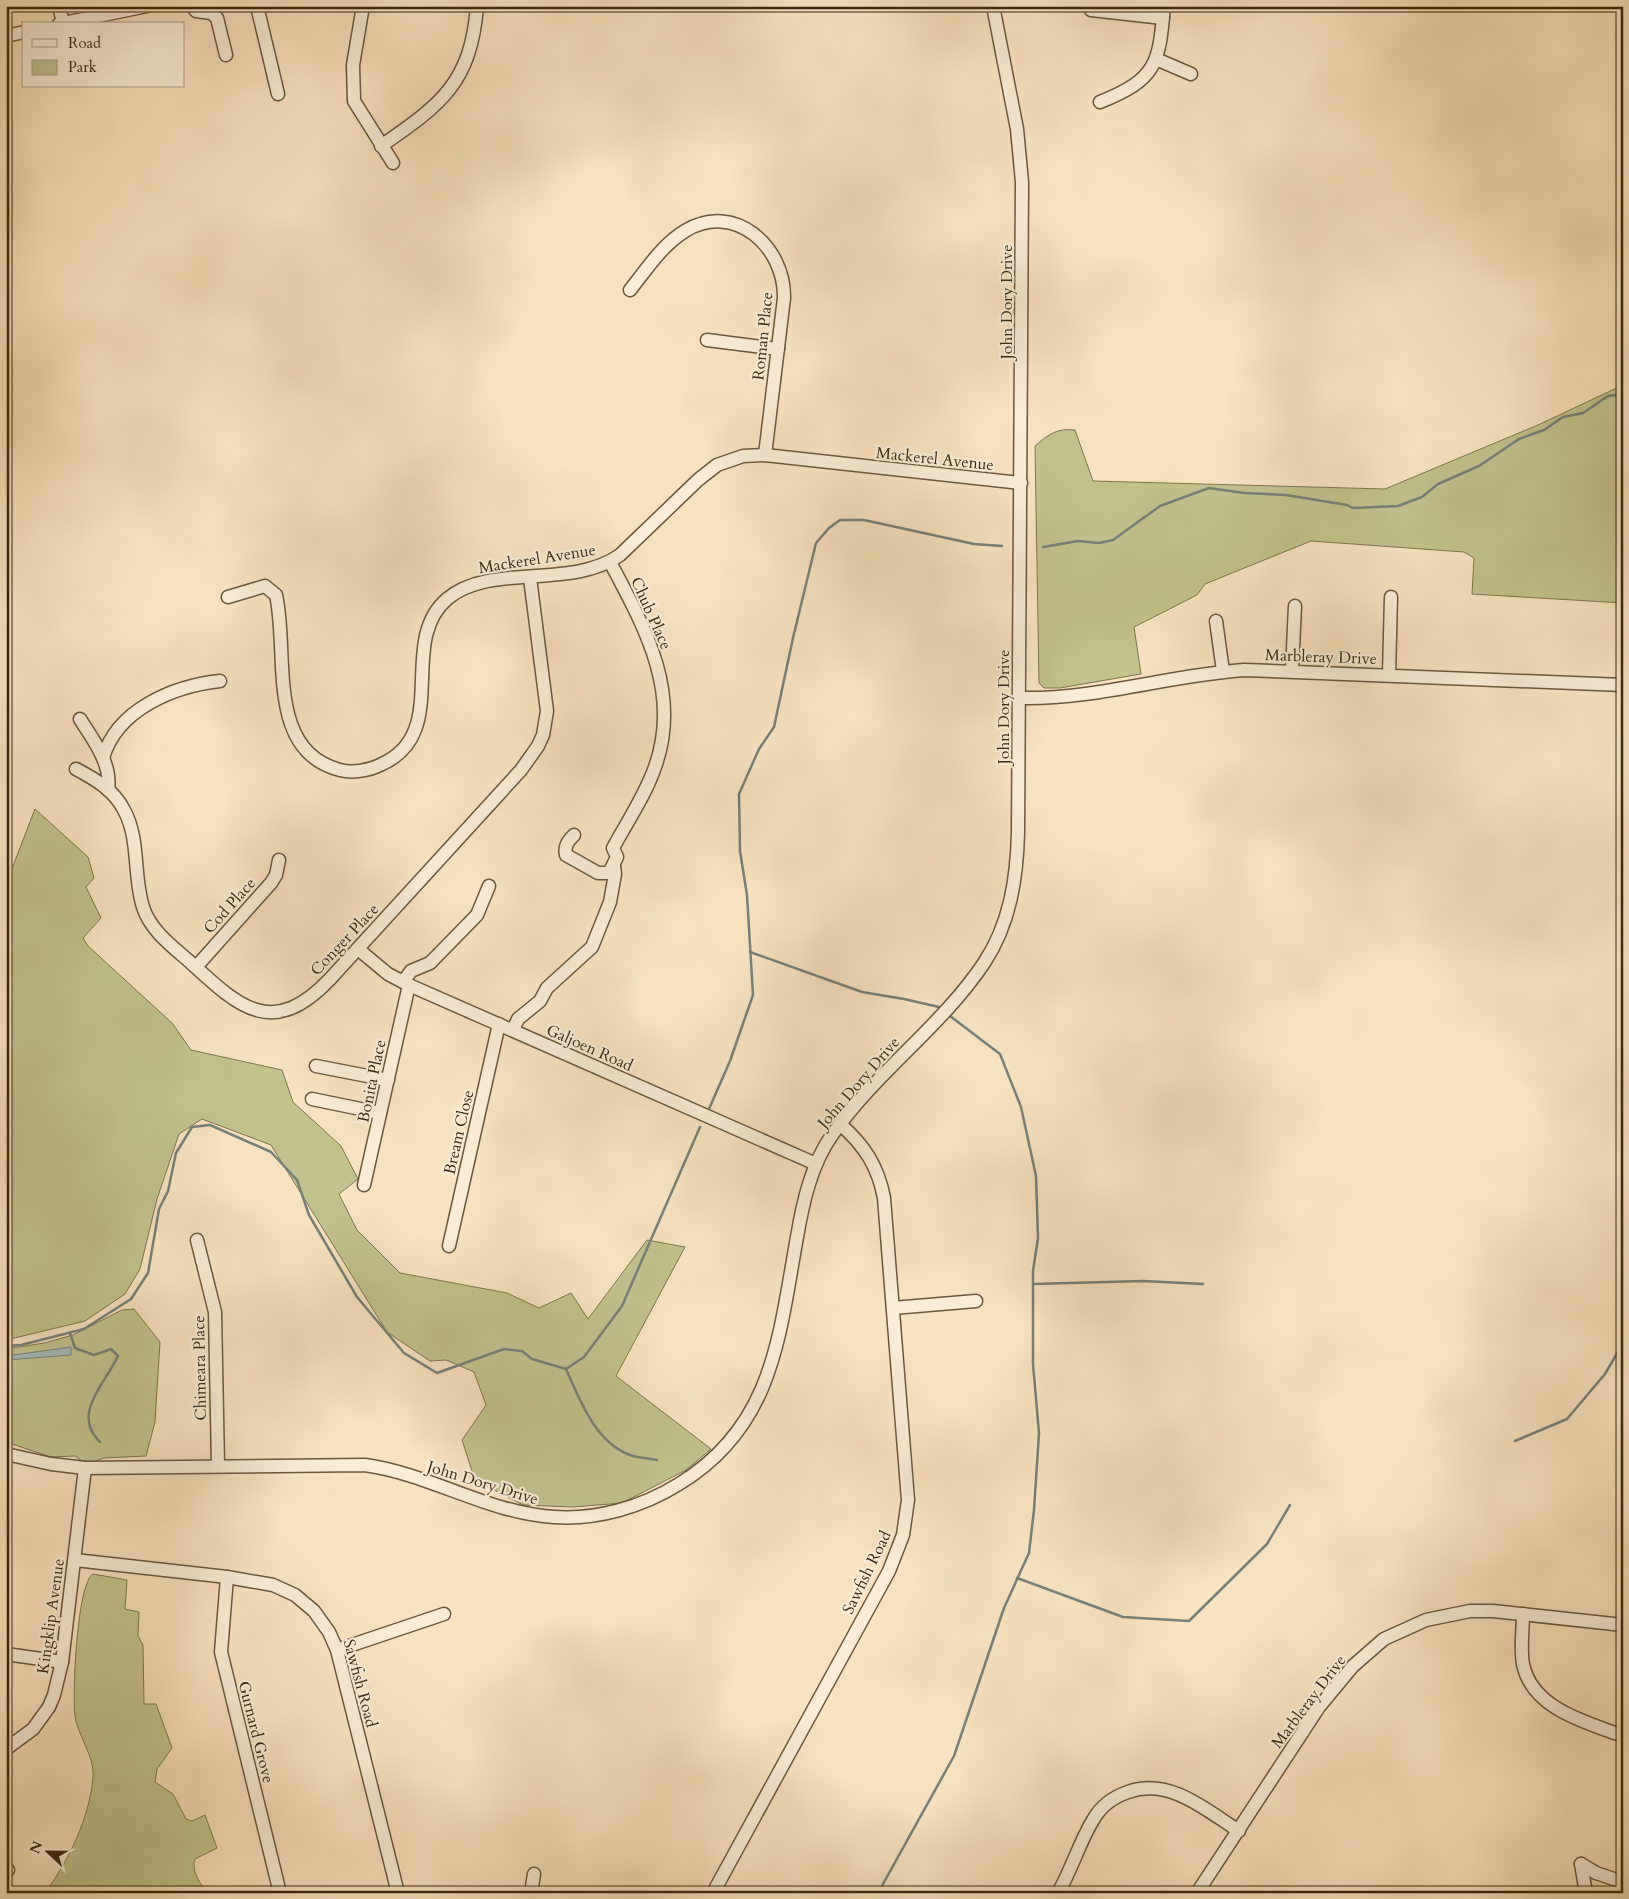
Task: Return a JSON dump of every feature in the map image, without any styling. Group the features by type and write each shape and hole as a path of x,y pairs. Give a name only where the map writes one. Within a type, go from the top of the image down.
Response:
{"street":[{"path":"59,6 61,22"},
{"path":"66,22 148,6"},
{"path":"192,6 196,11 210,14 217,18 226,55"},
{"path":"257,6 278,94"},
{"path":"363,6 353,65 354,100 393,163"},
{"path":"381,146 429,112 452,86 470,48 477,6"},
{"name":"John Dory Drive","path":"6,1454 51,1464 85,1468 339,1464 374,1466 511,1510 554,1517 584,1517 616,1511 668,1491 696,1473 729,1443 749,1416 767,1379 778,1343 802,1212 816,1164 840,1124 964,989 984,962 1001,929 1012,896 1018,854 1022,173 1017,129 993,6"},
{"path":"1091,10 1164,12 1156,58 1147,74 1137,85 1100,102"},
{"path":"6,36 22,32"},
{"path":"1156,58 1191,74"},
{"name":"Roman Place","path":"630,290 665,247 686,230 707,224 721,223 738,226 765,243 778,262 782,273 784,298 765,455"},
{"path":"707,340 778,349"},
{"name":"Mackerel Avenue","path":"228,597 257,586 265,586 276,595 287,717 295,738 304,750 321,763 342,771 354,771 377,767 395,757 409,743 416,730 422,698 426,636 434,614 442,603 455,593 485,582 582,571 610,562 626,550 712,469 730,459 765,455 1021,483"},
{"name":"Chub Place","path":"610,562 652,645 662,688 663,713 656,765 649,783 612,848 617,857 614,866"},
{"name":"Conger Place","path":"76,769 108,790 122,805 130,826 140,894 148,918 161,935 225,993 243,1006 260,1011 279,1012 302,1004 314,996 358,949 521,770 538,746 546,722 547,711 530,578"},
{"path":"1388,674 1391,597"},
{"path":"1292,670 1295,606"},
{"path":"1216,621 1223,671"},
{"name":"Marbleray Drive","path":"1019,698 1050,698 1079,695 1223,671 1292,670 1623,685"},
{"path":"103,758 114,735 144,706 196,685 220,681"},
{"path":"80,719 103,758 108,776 108,790"},
{"path":"574,835 568,840 565,849 566,855 579,864 602,875 609,873 614,866"},
{"name":"Cod Place","path":"196,967 271,883 276,875 279,860"},
{"path":"513,1030 518,1019 540,1000 547,988 592,947 610,902 615,874 614,866"},
{"path":"406,983 413,969 430,963 477,915 489,886"},
{"name":"Galjoen Road","path":"358,949 388,974 406,983 816,1164"},
{"name":"Bonita Place","path":"364,1185 388,1080 406,983"},
{"name":"Bream Close","path":"449,1246 499,1024"},
{"path":"316,1066 388,1080"},
{"path":"312,1099 380,1113"},
{"name":"Sawfish Road","path":"714,1893 889,1571 900,1544 908,1500 894,1308 881,1181 870,1156 862,1145 840,1124"},
{"name":"Chimeara Place","path":"196,1240 215,1312 218,1466"},
{"path":"894,1308 976,1301"},
{"name":"Kingklip Avenue","path":"6,1749 33,1729 49,1707 62,1662 85,1468"},
{"name":"Sawfish Road","path":"75,1560 260,1581 295,1595 322,1621 337,1650 398,1893"},
{"name":"Gurnard Grove","path":"227,1577 220,1652 280,1893"},
{"name":"Marbleray Drive","path":"1197,1893 1338,1682 1372,1648 1410,1625 1446,1614 1493,1611 1623,1625"},
{"path":"337,1650 444,1614"},
{"path":"1524,1614 1522,1658 1526,1674 1534,1687 1544,1699 1568,1715 1623,1736"},
{"path":"6,1654 62,1662"},
{"path":"1058,1893 1097,1813 1110,1800 1135,1789 1150,1788 1172,1792 1184,1797 1239,1831"},
{"path":"1586,1893 1581,1864 1596,1873 1623,1882"},
{"path":"531,1893 534,1874"}],"green space":[{"path":"1623,385 1623,603 1472,594 1474,558 1464,552 1311,541 1205,584 1197,595 1134,627 1141,674 1060,688 1044,688 1039,683 1035,446 1054,433 1063,430 1075,430 1093,481 1385,489 1538,425"},
{"path":"35,809 88,857 94,878 86,887 101,918 83,938 88,946 172,1023 191,1050 282,1070 293,1102 341,1146 358,1179 339,1194 357,1230 400,1273 507,1293 539,1308 571,1293 588,1319 647,1240 685,1247 616,1376 711,1449 686,1470 622,1503 573,1507 523,1505 475,1480 462,1440 486,1405 474,1372 446,1360 430,1361 387,1332 271,1145 202,1119 179,1134 157,1199 140,1269 125,1294 85,1321 6,1340 6,884"},
{"path":"134,1309 160,1342 155,1422 146,1456 104,1458 86,1464 75,1456 51,1457 6,1442 6,1349 44,1343 73,1335 122,1310"},
{"path":"93,1574 127,1580 125,1609 139,1612 138,1636 143,1645 144,1704 156,1704 172,1748 157,1769 155,1782 173,1794 186,1819 192,1821 205,1815 217,1848 195,1859 194,1868 207,1893 45,1893 70,1853 82,1824 91,1793 93,1770 75,1716 74,1686 79,1617 83,1597"}],"water":[{"path":"71,1347 71,1355 6,1360 6,1356"}],"waterway":[{"path":"1043,547 1078,541 1099,543 1113,540 1160,506 1209,488 1244,493 1286,495 1347,505 1353,508 1398,506 1422,497 1438,484 1479,466 1519,439 1544,430 1563,417 1583,413 1608,396 1623,394"},
{"path":"709,1109 730,1061 753,995 747,895 740,851 739,794 759,749 774,727 816,543 829,528 840,520 864,520 974,544 1002,546"},
{"path":"750,952 862,992 939,1007"},
{"path":"878,1893 954,1756 1004,1608 1029,1553 1034,1510 1039,1433 1033,1364 1033,1271 1038,1238 1036,1176 1021,1107 1000,1054 950,1016"},
{"path":"6,1346 21,1345 84,1329 131,1299 148,1273 159,1209 168,1191 176,1153 192,1127 210,1125 271,1152 297,1180 309,1215 357,1297 404,1353 437,1373 504,1349 522,1351 532,1359 566,1369 584,1357 622,1306 700,1127"},
{"path":"1033,1284 1143,1281 1203,1284"},
{"path":"70,1333 75,1348 94,1355 111,1349 118,1356 93,1399 90,1410 89,1421 92,1431 100,1442"},
{"path":"1515,1441 1567,1419 1605,1374 1623,1343"},
{"path":"566,1369 590,1419 607,1440 618,1449 630,1455 657,1460"},
{"path":"1017,1578 1123,1617 1189,1621 1267,1544 1290,1505"}]}
